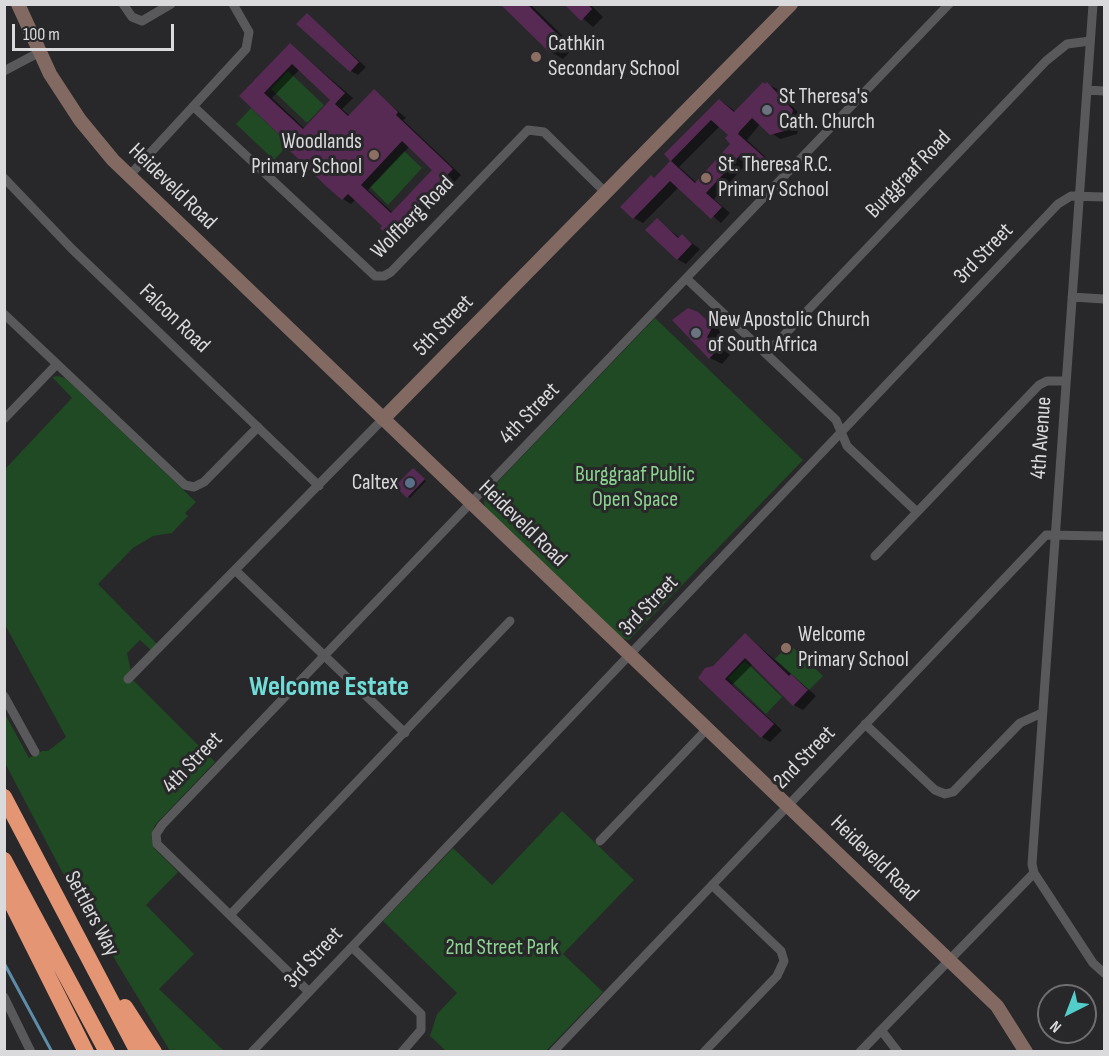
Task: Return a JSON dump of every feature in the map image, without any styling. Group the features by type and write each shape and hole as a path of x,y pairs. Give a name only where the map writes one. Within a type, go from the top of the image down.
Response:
{"highway":[{"name":"Settlers Way","path":"4,797 138,1052"},
{"path":"4,860 106,1052"},
{"path":"4,888 86,1052"},
{"path":"68,918 154,1052"}],"street":[{"name":"Heideveld Road","path":"18,4 38,54 80,120 129,176 997,1006 1026,1052"},
{"path":"123,4 132,17 142,21 171,4"},
{"path":"129,176 246,50 249,32 233,4"},
{"name":"5th Street","path":"128,679 791,4"},
{"name":"4th Street","path":"230,915 165,852 156,839 162,825 949,4"},
{"name":"4th Avenue","path":"1034,873 1032,856 1093,4"},
{"name":"Burggraaf Road","path":"766,354 1054,53 1067,44 1090,41"},
{"path":"4,71 38,54"},
{"path":"1086,90 1104,91"},
{"name":"Wolfberg Road","path":"194,107 375,276 384,276 391,272 528,130 544,132 605,192"},
{"name":"Falcon Road","path":"4,178 72,249 319,486"},
{"path":"1079,195 1104,197"},
{"name":"3rd Street","path":"252,1052 1058,204 1071,196 1079,195"},
{"path":"687,279 836,420 847,446 917,512"},
{"path":"1072,297 1104,299"},
{"path":"4,314 189,486 204,482 258,427"},
{"path":"4,419 57,364"},
{"path":"875,556 1039,385 1047,381 1066,381"},
{"path":"1055,534 1104,536"},
{"name":"2nd Street","path":"553,1052 1046,535 1055,534"},
{"path":"235,570 405,733"},
{"path":"309,992 230,915 510,621"},
{"path":"4,696 35,752"},
{"path":"866,724 935,790 945,794 955,789 1020,723 1042,713"},
{"path":"600,841 707,729"},
{"path":"860,1052 1034,873 1093,963 1104,973"},
{"path":"704,1052 777,976 784,961 780,951 712,885"},
{"path":"352,947 421,1014 421,1029 402,1052"},
{"path":"4,997 8,1013 31,1052"},
{"path":"881,1029 898,1052"}],"green space":[{"path":"288,71 324,105 307,123 271,89"},
{"path":"251,108 289,144 274,160 236,124"},
{"path":"404,151 422,168 388,205 370,187"},
{"name":"Burggraaf Public Open Space","path":"655,318 803,460 629,640 621,638 485,508 484,502 486,494"},
{"path":"52,377 65,378 196,502 185,513 188,516 172,533 153,536 133,548 98,584 157,644 151,650 140,640 127,653 133,680 215,762 155,825 151,835 154,848 178,872 146,905 194,954 159,989 224,1051 170,1051 60,868 5,763 4,712 29,758 42,751 48,751 66,737 4,623 5,469 72,398"},
{"path":"789,644 823,676 809,690 775,659"},
{"path":"745,661 782,697 766,714 728,678"},
{"name":"2nd Street Park","path":"562,811 634,880 563,954 603,992 546,1051 446,1051 430,1036 437,1014 457,993 383,921 453,848 492,885"}],"building":[{"path":"500,4 527,4 563,40 550,53"},
{"path":"564,4 588,4 592,9 581,21"},
{"path":"307,13 359,62 350,72 296,24"},
{"path":"290,43 345,93 335,104 348,116 374,89 398,112 396,115 453,169 389,237 380,228 382,226 348,194 342,200 328,188 289,150 287,147 289,144 239,96","holes":["292,64 330,100 303,129 264,93","402,141 432,170 391,213 361,185"]},
{"path":"763,82 765,84 767,82 793,110 788,130 770,135 752,118 739,132 738,134 765,158 756,168 741,154 706,193 722,207 711,219 670,181 633,219 620,207 651,175 654,178 670,161 664,154 719,99 734,112","holes":["711,120 728,135 725,138 730,144 695,183 671,161"]},
{"path":"657,218 678,238 682,234 692,244 677,260 645,230"},
{"name":"New Apostolic Church of South Africa","path":"688,308 698,312 707,320 711,330 707,337 719,348 709,359 672,320"},
{"name":"Caltex","path":"413,468 425,479 407,498 395,486"},
{"path":"745,633 789,676 791,674 808,690 793,706 745,658 725,679 774,724 761,738 698,678 705,668 713,666"}],"waterway":[{"path":"4,963 52,1052"}],"place":[{"name":"Cathkin Secondary School","path":"536,57"},
{"name":"St Theresa's Cath. Church","path":"767,110"},
{"name":"Woodlands Primary School","path":"374,155"},
{"name":"St. Theresa R.C. Primary School","path":"706,178"},
{"name":"New Apostolic Church of South Africa","path":"696,333"},
{"name":"Caltex","path":"410,483"},
{"name":"Welcome Primary School","path":"786,648"}],"district":[{"name":"Welcome Estate","path":"329,688"}]}
